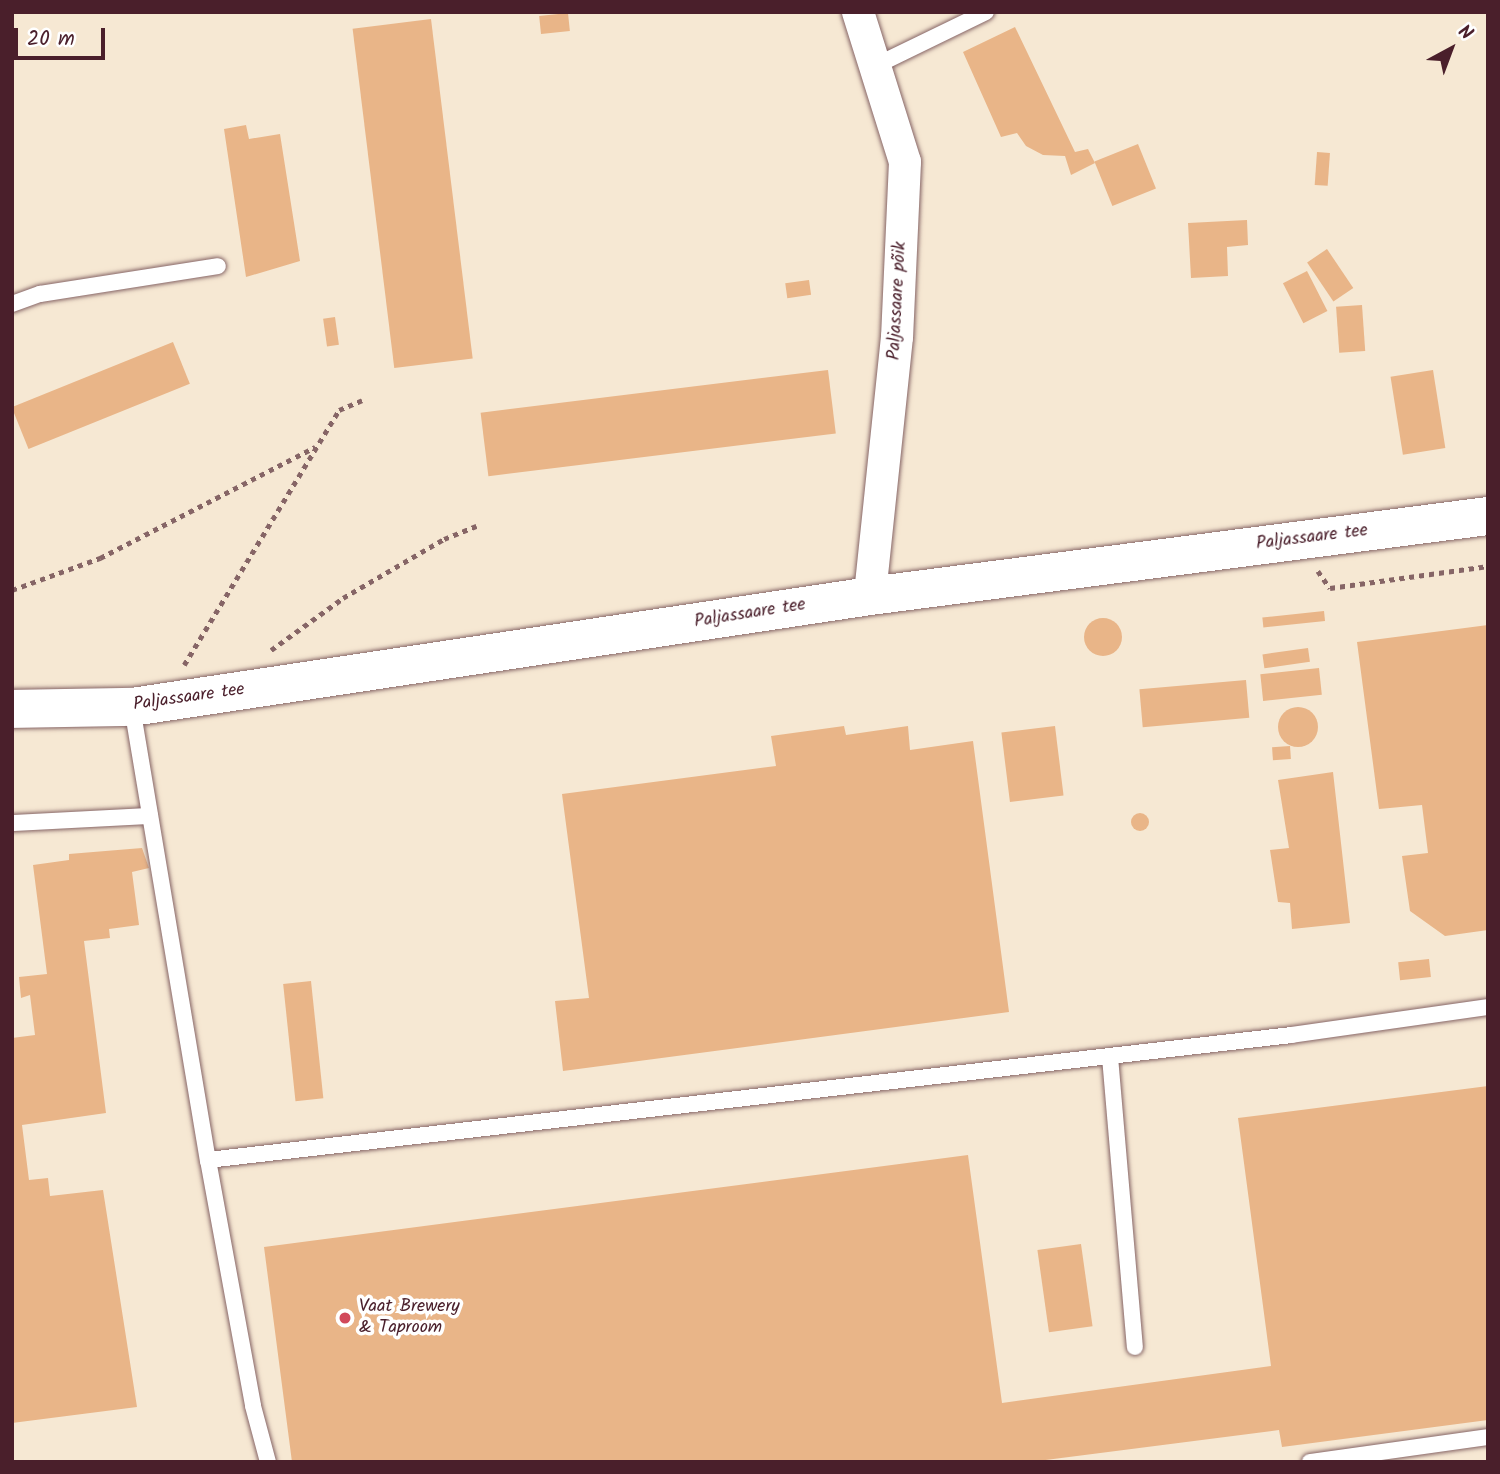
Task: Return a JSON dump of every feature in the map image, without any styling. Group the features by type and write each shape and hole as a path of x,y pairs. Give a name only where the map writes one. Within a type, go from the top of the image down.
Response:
{"street":[{"name":"Paljassaare põik","path":"858,12 877,65 905,162 897,337 870,596"},
{"name":"Paljassaare tee","path":"12,709 132,707 870,596 1488,516"}],"lane":[{"path":"877,65 986,12"},
{"path":"12,304 40,294 218,266"},
{"path":"132,707 208,1160 253,1406 268,1462"},
{"path":"12,823 150,816"},
{"path":"208,1160 1110,1057 1488,1007"},
{"path":"1110,1057 1135,1347"},
{"path":"1310,1462 1488,1437"}],"path":[{"path":"180,672 339,410 362,401"},
{"path":"12,590 100,558 316,446"},
{"path":"265,654 344,598 444,539 476,526"},
{"path":"1313,538 1319,576 1330,589 1488,566"}],"building":[{"path":"568,13 570,31 541,34 539,16"},
{"path":"431,19 473,358 394,368 353,29"},
{"path":"1015,27 1075,152 1088,149 1095,163 1071,175 1065,156 1043,155 1026,146 1017,133 1001,137 963,52"},
{"path":"246,125 249,139 280,134 300,261 246,277 224,129"},
{"path":"1138,144 1156,189 1112,206 1094,162"},
{"path":"1317,152 1330,153 1328,186 1315,185"},
{"path":"1247,220 1248,245 1227,247 1228,276 1191,278 1188,223"},
{"path":"1327,249 1353,288 1333,301 1307,262"},
{"path":"1307,271 1327,311 1303,323 1283,283"},
{"path":"809,280 811,295 787,298 785,283"},
{"path":"1362,305 1365,351 1339,353 1336,307"},
{"path":"335,317 339,345 327,346 323,319"},
{"path":"173,342 190,384 29,449 12,407"},
{"path":"828,370 836,434 488,476 481,413"},
{"path":"1433,370 1445,448 1403,455 1391,377"},
{"path":"1324,611 1325,621 1263,627 1262,617"},
{"path":"1103,618 1116,624 1122,637 1116,650 1103,656 1090,650 1084,637 1090,624"},
{"path":"1488,625 1488,930 1445,936 1410,911 1402,856 1428,853 1422,805 1379,809 1357,642"},
{"path":"1308,648 1310,662 1264,668 1262,654"},
{"path":"1319,668 1322,695 1263,701 1260,674"},
{"path":"1246,680 1249,718 1143,727 1139,689"},
{"path":"1298,707 1312,713 1318,727 1312,741 1298,747 1284,741 1278,727 1284,713"},
{"path":"844,726 846,735 908,726 910,750 973,741 1009,1012 563,1071 555,1001 589,998 562,794 776,766 771,736"},
{"path":"1055,726 1064,795 1010,802 1001,733"},
{"path":"1290,746 1291,759 1273,760 1272,747"},
{"path":"1333,772 1350,923 1292,929 1290,903 1278,902 1270,850 1289,848 1278,780"},
{"path":"1140,813 1146,816 1149,822 1146,828 1140,831 1134,828 1131,822 1134,816"},
{"path":"142,848 149,868 132,872 139,925 109,929 110,938 84,941 106,1113 22,1125 29,1180 48,1178 50,1196 103,1190 137,1407 12,1423 12,1038 35,1035 30,995 21,998 19,977 47,974 33,865 69,860 69,854"},
{"path":"1429,959 1431,977 1400,980 1398,962"},
{"path":"311,981 323,1098 295,1101 283,984"},
{"path":"1488,1086 1488,1420 1282,1447 1279,1430 1030,1462 292,1462 264,1247 968,1155 1002,1403 1271,1366 1238,1118"},
{"path":"1081,1244 1093,1326 1049,1332 1037,1250"}],"place":[{"name":"Vaat Brewery & Taproom","path":"345,1318"}]}
